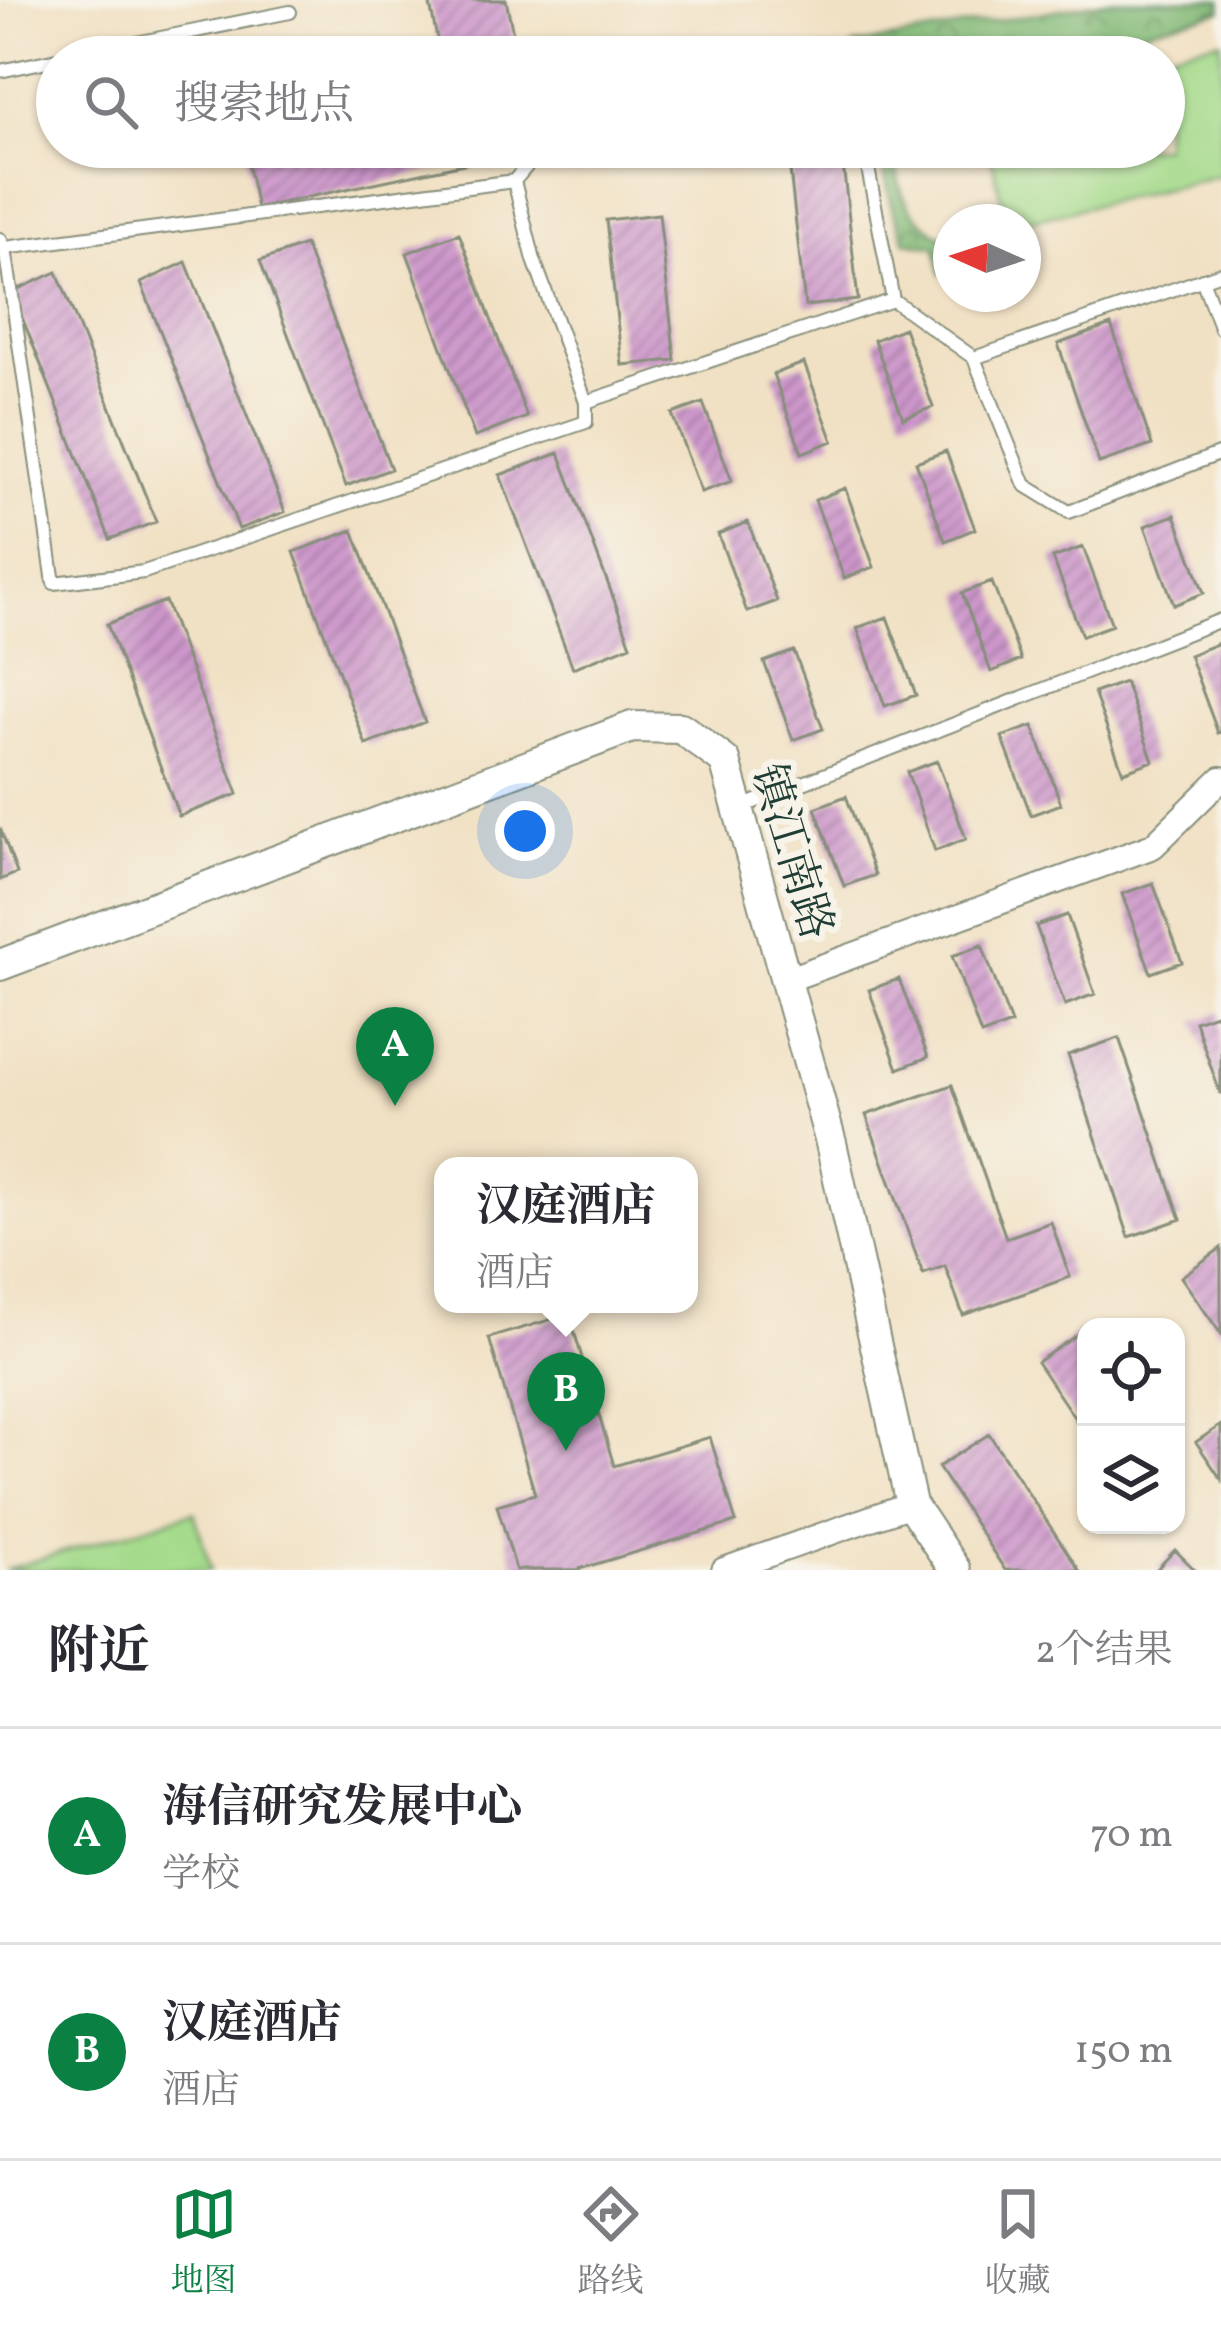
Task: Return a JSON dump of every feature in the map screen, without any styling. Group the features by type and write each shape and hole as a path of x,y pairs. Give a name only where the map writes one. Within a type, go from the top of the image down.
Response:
{"street":[{"name":"镇江南路","path":"0,965 632,728 681,728 724,761 831,1143 911,1504 956,1570"},
{"path":"786,980 1153,845 1221,779"},
{"path":"724,1570 911,1504"}],"lane":[{"path":"171,36 290,12"},
{"path":"0,71 36,63"},
{"path":"514,181 534,260 586,402 586,422 144,572 54,584 3,243 514,181 525,168"},
{"path":"868,168 892,300 974,358 1025,485 1069,512 1221,452"},
{"path":"974,358 1221,273"},
{"path":"1202,279 1221,329"},
{"path":"586,402 892,300"},
{"path":"738,808 1221,620"}],"green space":[{"path":"1113,0 1221,0 1221,11 1120,36 910,36"},
{"path":"1221,40 1221,175 1041,218 1041,204 1003,204 994,168 1185,168 1185,48"},
{"path":"883,168 897,168 908,204 933,230 933,246 906,242"},
{"path":"194,1512 211,1570 5,1570"}],"building":[{"path":"429,0 506,0 514,36 437,36"},
{"path":"248,168 445,168 257,208"},
{"path":"790,168 843,168 858,300 805,306"},
{"path":"659,214 675,360 622,365 606,220"},
{"path":"459,233 527,417 475,437 407,253"},
{"path":"305,245 391,469 346,486 260,261"},
{"path":"186,262 285,512 239,529 141,283"},
{"path":"57,272 156,522 110,539 12,292"},
{"path":"1111,325 1152,445 1099,463 1058,344"},
{"path":"904,328 933,407 903,418 874,340"},
{"path":"804,363 833,441 802,453 773,374"},
{"path":"703,403 732,481 701,492 672,414"},
{"path":"946,451 975,529 945,541 916,462"},
{"path":"559,453 631,645 573,668 500,475"},
{"path":"845,488 874,567 844,578 815,500"},
{"path":"1175,515 1204,593 1174,605 1145,526"},
{"path":"748,522 777,601 747,612 718,534"},
{"path":"353,530 425,722 366,745 294,552"},
{"path":"1083,547 1112,625 1082,636 1053,558"},
{"path":"992,582 1021,660 991,672 962,593"},
{"path":"165,601 238,794 179,816 107,624"},
{"path":"887,617 916,695 885,706 857,628"},
{"path":"1219,643 1221,732 1218,733 1189,655"},
{"path":"794,651 823,729 793,740 764,662"},
{"path":"1125,682 1153,761 1123,772 1094,693"},
{"path":"1033,726 1061,804 1031,815 1002,737"},
{"path":"937,761 966,839 935,851 907,772"},
{"path":"846,796 875,875 844,886 815,808"},
{"path":"0,828 17,873 0,880"},
{"path":"1153,883 1182,962 1151,973 1122,894"},
{"path":"1067,915 1095,994 1065,1005 1036,926"},
{"path":"982,945 1011,1024 981,1035 952,956"},
{"path":"899,979 928,1057 898,1069 869,990"},
{"path":"1221,1012 1221,1093 1220,1093 1195,1021"},
{"path":"1119,1038 1181,1219 1129,1237 1068,1055"},
{"path":"952,1085 1006,1238 1051,1222 1070,1277 963,1315 945,1266 923,1274 866,1115"},
{"path":"1221,1248 1221,1334 1181,1277"},
{"path":"569,1314 614,1466 710,1437 736,1522 576,1570 516,1570 497,1505 535,1494 489,1338"},
{"path":"1077,1335 1077,1422 1037,1362"},
{"path":"1221,1425 1221,1479 1196,1442"},
{"path":"989,1434 1079,1570 1005,1570 938,1467"},
{"path":"1175,1550 1195,1570 1156,1570"}],"place":[{"name":"海信研究发展中心","path":"395,1106"},
{"name":"汉庭酒店","path":"566,1451"}]}
